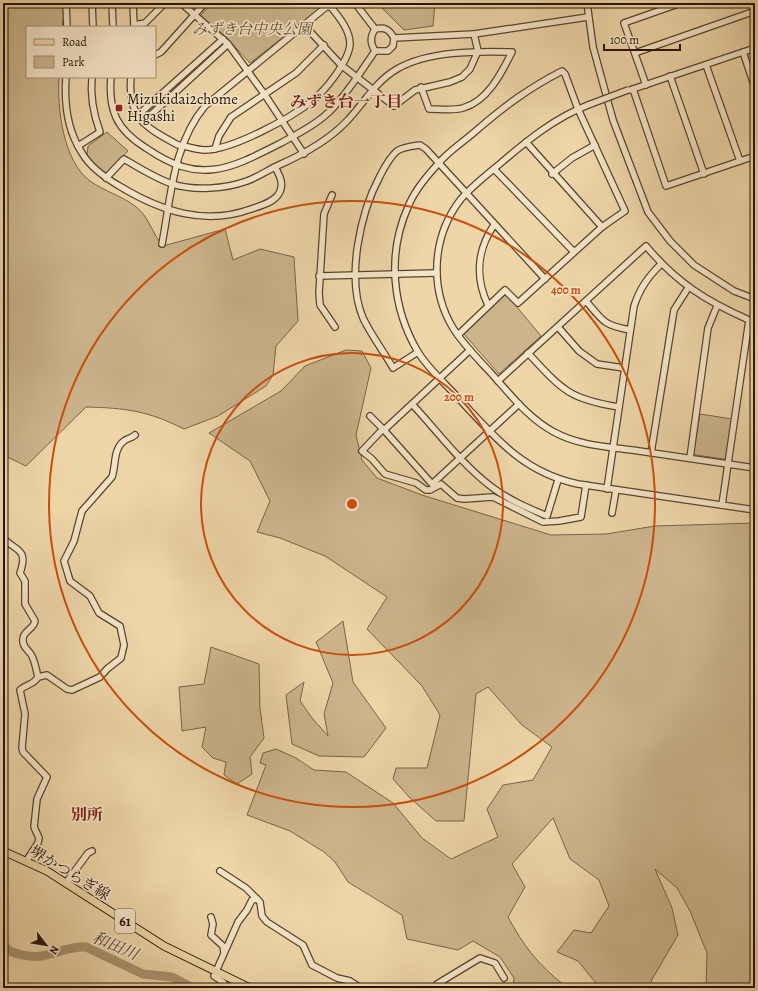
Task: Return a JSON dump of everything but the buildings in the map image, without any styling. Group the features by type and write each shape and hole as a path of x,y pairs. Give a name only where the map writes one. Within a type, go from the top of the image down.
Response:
{"main road":[{"name":"堺かつらぎ線","path":"3,850 27,860 66,883 164,946 250,988"}],"street":[{"path":"66,3 67,26"},
{"path":"92,3 93,26"},
{"path":"112,3 113,26"},
{"path":"133,3 134,26 145,23 165,3"},
{"path":"181,3 228,44 266,95 304,154"},
{"path":"156,54 161,52 205,3"},
{"path":"355,3 375,29"},
{"path":"587,3 592,47 613,120 648,212 670,241 694,265 734,291 755,299"},
{"path":"646,85 624,23 681,3"},
{"path":"131,78 130,94 132,106 137,116 143,122 169,140 182,146 205,150 215,149 232,145 282,120 312,101 324,89 342,65 348,55 350,43 347,32 330,7 326,7 305,26 248,70 205,106 190,126 182,146 176,165 162,244"},
{"path":"635,53 755,11"},
{"path":"394,38 474,34 588,17"},
{"path":"305,26 356,78 394,106 408,94 421,87 450,82 462,77 470,70 478,51 474,34"},
{"path":"375,29 383,28 390,31 394,38 393,46 388,51 375,51"},
{"path":"375,29 371,36 371,45 375,51"},
{"path":"137,116 223,39"},
{"path":"143,122 228,44"},
{"path":"215,149 219,136 231,117 266,95 296,73 324,45"},
{"path":"755,48 588,105 555,120 494,168 466,193 444,229 439,248 436,273 443,307 458,335 519,404 537,421 563,436 613,447 755,468"},
{"path":"111,78 110,90 116,120 123,130 135,141 151,152 176,165 205,170 223,169 250,158 293,136 316,122 333,108 375,51"},
{"path":"106,178 124,159 172,184 205,187 228,186 246,181 304,154 330,136 347,121 382,79 406,64 420,59 478,51 512,52 499,78 472,104 463,108 429,110 421,87"},
{"path":"743,52 755,88"},
{"path":"706,65 740,161"},
{"path":"458,335 504,290 518,303 602,227 625,211 578,109 565,74 562,71 534,85 508,104 438,163 418,188 408,206 400,230 394,274 400,306 418,352 504,448 523,462 558,480 607,489 755,510"},
{"path":"670,76 704,174"},
{"path":"66,78 64,98 67,116 82,154 106,178 146,201 185,215 225,216 267,203 278,195 282,185 282,178 276,167"},
{"path":"78,146 100,132 93,113 91,89 92,78"},
{"path":"631,90 666,186 755,156"},
{"path":"526,142 552,174 602,227"},
{"path":"418,352 393,368 363,318 355,275 364,213 374,188 387,164 397,151 407,147 420,145 426,149 545,279"},
{"path":"552,174 572,158 595,145"},
{"path":"494,168 574,252"},
{"path":"332,195 324,214 319,276 320,305 335,327"},
{"path":"488,305 482,293 479,268 483,246 494,225"},
{"path":"498,381 646,246 661,264 688,288 717,306 750,320 722,505"},
{"path":"607,489 630,330 638,294 646,280 661,264"},
{"path":"319,276 436,273"},
{"path":"651,453 674,310 688,288"},
{"path":"586,302 604,321 611,326 630,330"},
{"path":"690,458 708,328 717,306"},
{"path":"558,327 579,351 596,364 624,368"},
{"path":"470,350 384,430 372,439 362,451 372,459 385,474 416,483 426,490 430,490 441,484 457,498 493,498 536,518 550,522 581,517 586,485"},
{"path":"528,353 561,388 577,397 592,402 619,407"},
{"path":"412,404 474,473 494,489 515,502 547,516 558,480"},
{"path":"370,416 432,484 519,404"},
{"path":"27,860 39,838 34,827 37,811 37,800 47,777 23,752 22,748 25,714 20,693 23,686 31,684 38,677 47,675 67,689 72,690 100,677 107,669 121,658 124,644 120,626 99,613 85,591 70,581 64,561 74,540 82,511 112,477 114,471 114,460 123,441 135,435"},
{"path":"612,513 616,490"},
{"path":"3,538 22,553 23,565 20,575 25,581 25,600 35,622 34,625 24,634 23,643 30,653 38,677"},
{"path":"66,883 88,853 92,851"},
{"path":"220,871 246,888 260,902 264,919 275,929 303,945 312,965 337,978 350,981 361,988"},
{"path":"225,988 224,983 214,976 215,972 222,961 224,952 238,922 252,900 257,899"},
{"path":"211,917 213,924 211,935 222,946 224,952"},
{"path":"430,988 434,984 436,986 480,958 495,963 504,978"}],"green space":[{"path":"3,3 66,3 62,26 26,26 26,78 59,78 59,104 64,133 73,161 81,172 90,181 130,202 140,210 163,246 225,229 233,260 260,249 294,257 298,321 276,346 273,375 266,386 218,416 184,429 148,414 114,408 86,407 26,466 3,455"},
{"name":"みずき台中央公園","path":"212,3 327,3 250,63 226,37 202,17 201,15"},
{"path":"377,3 435,3 433,26 404,30"},
{"path":"107,132 128,151 105,174 87,156 88,146"},
{"path":"506,294 541,336 499,374 463,333"},
{"path":"346,350 362,351 371,368 356,435 362,460 377,478 422,495 551,535 606,534 655,526 755,523 755,988 706,988 707,953 690,911 677,888 655,869 672,908 678,935 651,981 654,988 600,988 578,961 557,952 574,930 591,933 609,906 599,880 570,859 553,818 512,864 525,887 508,917 519,937 532,954 546,970 564,985 563,988 513,988 514,978 500,957 473,941 458,950 407,939 402,915 348,882 335,862 324,852 290,831 247,815 266,765 260,763 263,753 276,749 296,758 314,770 346,772 393,803 422,838 451,859 498,837 487,809 503,785 533,780 552,747 522,725 488,687 476,694 464,821 436,821 410,798 393,779 396,768 427,768 440,715 422,686 367,629 387,597 325,556 280,538 257,532 270,501 250,461 209,433 281,391 305,366"},
{"path":"700,414 732,419 726,458 696,455 693,453"},
{"path":"343,621 353,682 386,728 364,757 319,756 292,744 286,695 304,682 300,701 312,718 328,736 324,714 333,683 316,642"},
{"path":"211,647 259,664 260,708 264,738 250,757 252,774 237,784 224,775 226,762 213,758 202,747 206,727 182,731 179,687 204,684"}],"waterway":[{"name":"和田川","path":"3,945 14,953 29,956 46,955 77,947 86,947 143,974 172,977 193,988"}],"place":[{"name":"Mizukidai2chome Higashi","path":"119,108"}],"district":[{"name":"みずき台一丁目","path":"346,102"},
{"name":"別所","path":"87,815"}]}
